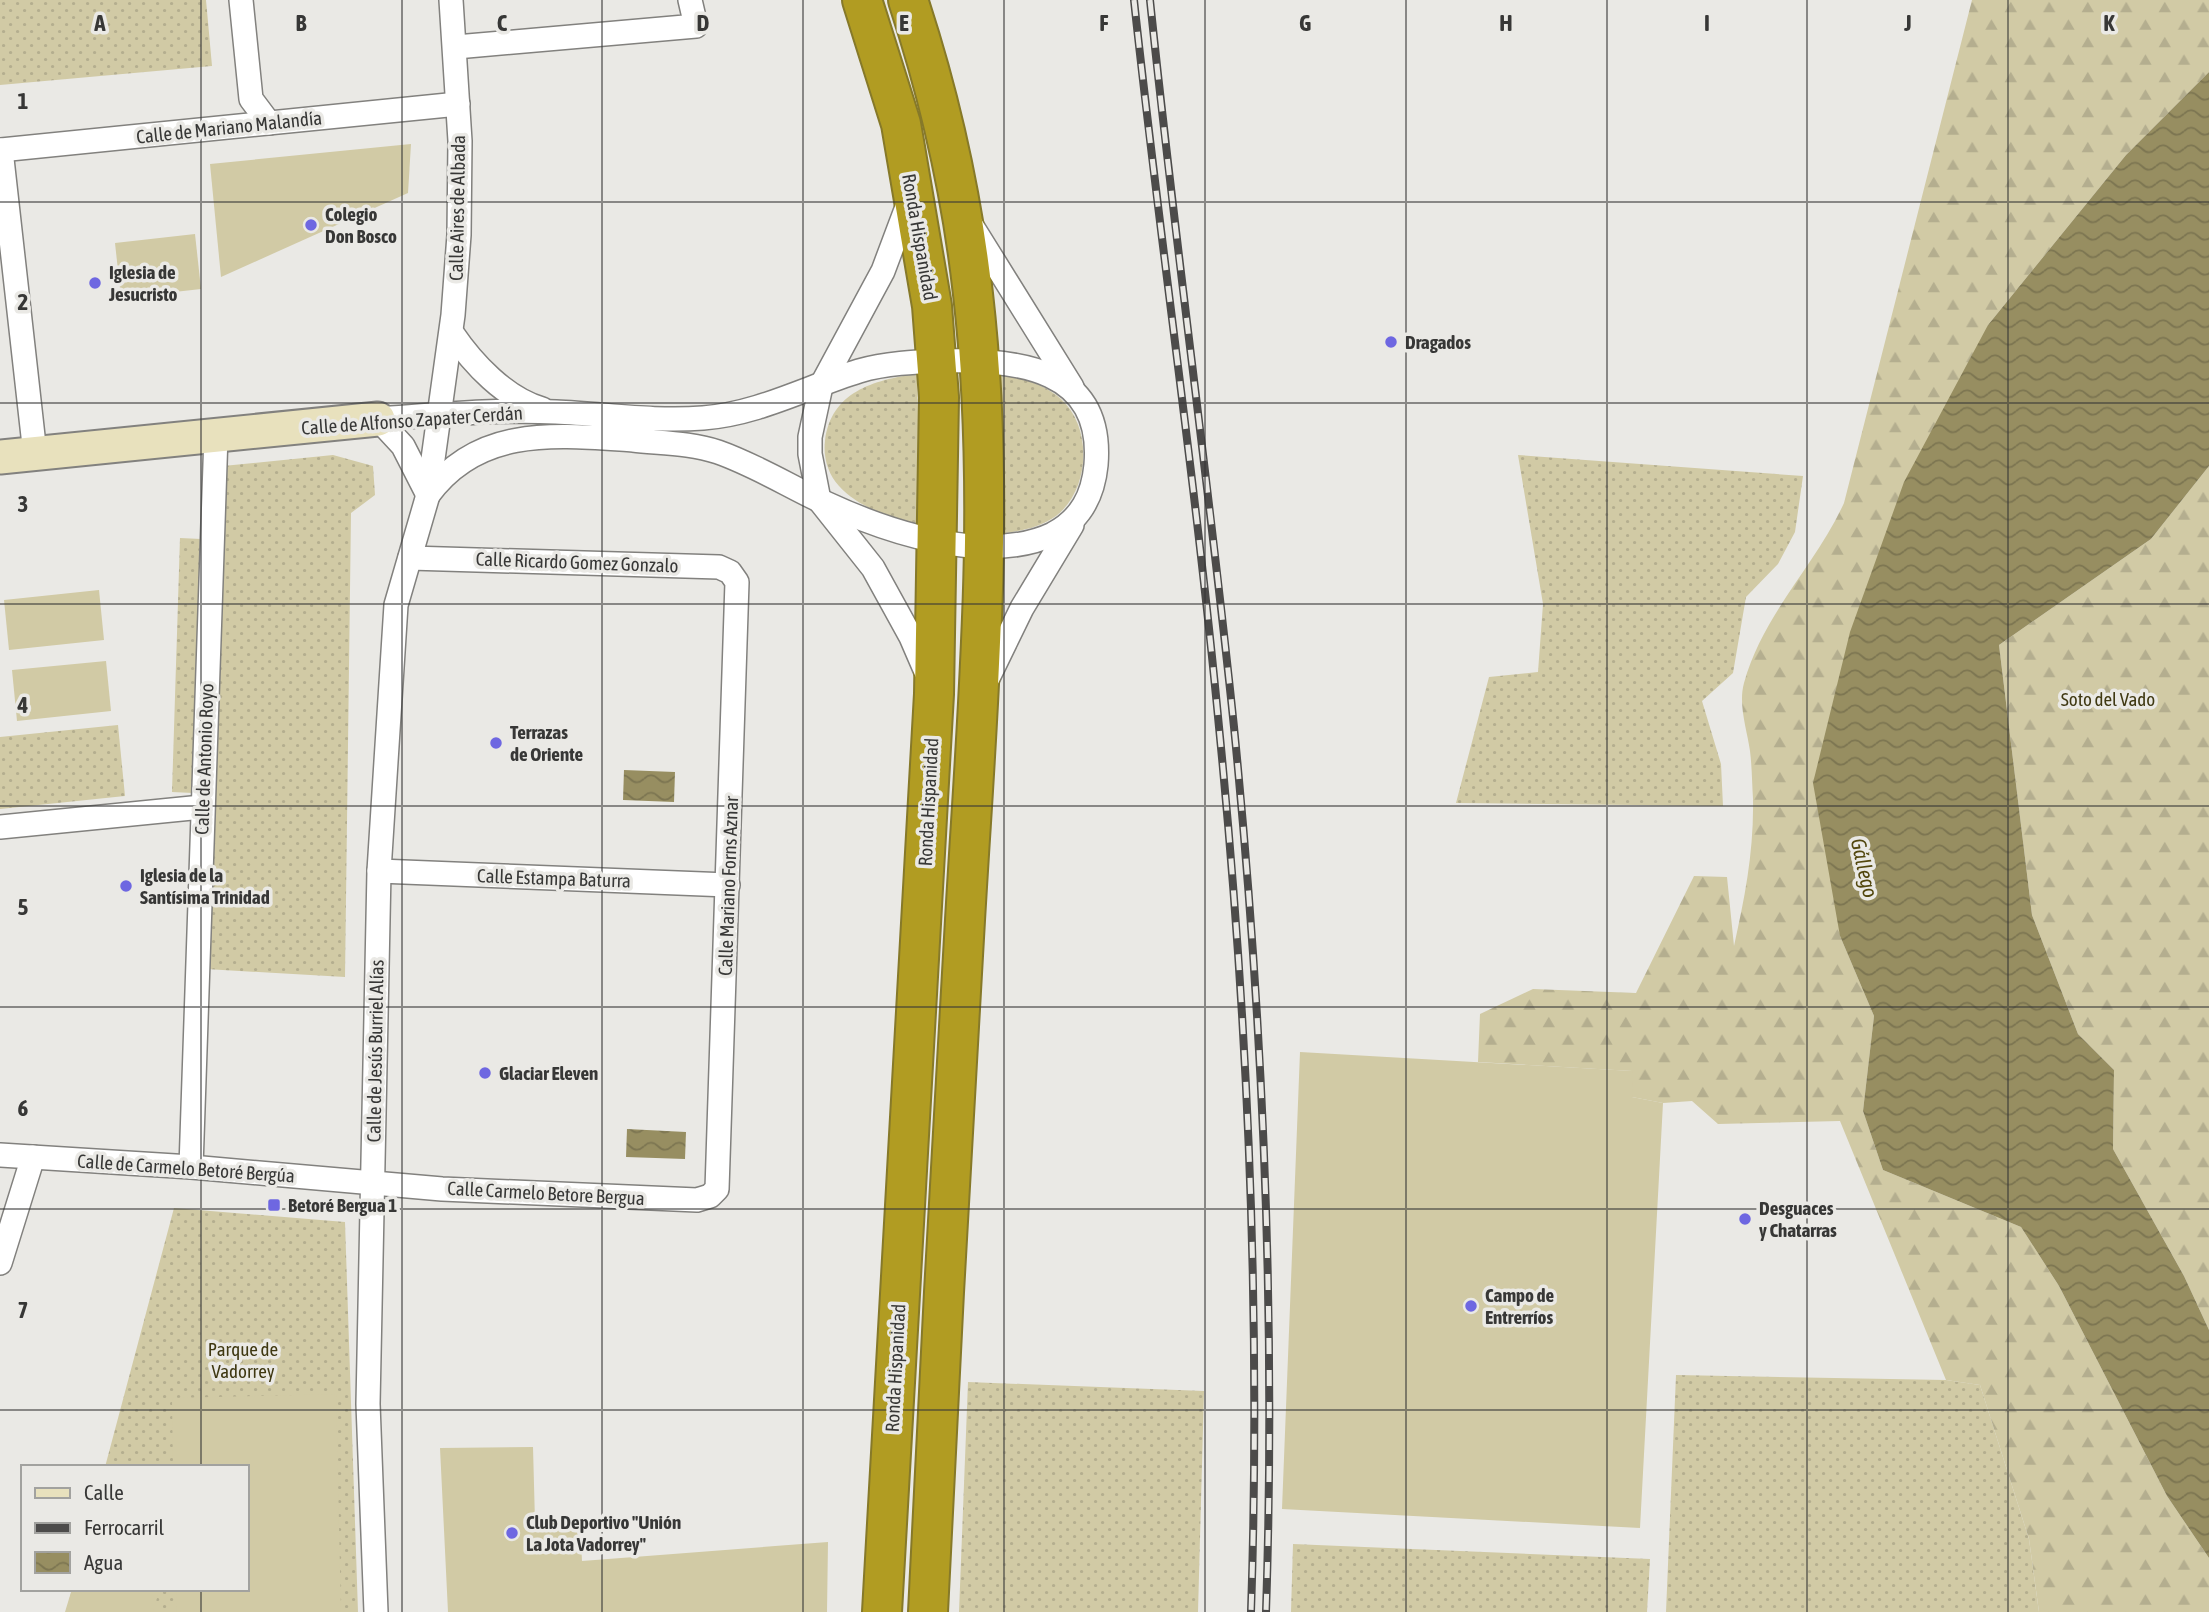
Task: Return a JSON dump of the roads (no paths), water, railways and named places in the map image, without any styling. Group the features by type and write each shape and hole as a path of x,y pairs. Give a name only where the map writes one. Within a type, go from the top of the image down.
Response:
{"highway":[{"name":"Ronda Hispanidad","path":"862,0 901,124 932,306 939,397 939,542 934,694 879,1600"},
{"path":"908,0 922,42 962,210 974,297 984,547 928,1612"}],"street":[{"path":"241,0 251,99 269,123"},
{"name":"Calle Aires de Albada","path":"428,495 452,334 459,235 458,104 451,0"},
{"path":"456,47 696,26 690,0"},
{"name":"Calle de Mariano Malandía","path":"1,150 458,104"},
{"path":"1,150 36,454"},
{"path":"913,193 883,271 821,386 810,438 811,466 818,500 873,568 911,637 934,694"},
{"path":"962,210 1066,373 1093,426 1096,458 1090,495 1022,608 978,698"},
{"path":"452,334 496,383 530,405 552,411"},
{"name":"Calle de Alfonso Zapater Cerdán","path":"0,457 441,415 552,411 707,418 743,412 866,370 935,361 1027,365 1044,371 1075,393"},
{"path":"378,419 403,446 428,495 443,474 492,447 516,438 557,435 706,448 742,461 818,500 873,524 939,542 984,547 1036,541 1074,521"},
{"name":"Calle de Antonio Royo","path":"191,1167 216,435"},
{"name":"Calle de Jesús Burriel Alías","path":"376,1612 368,1404 379,871 396,605 428,495"},
{"name":"Calle Ricardo Gomez Gonzalo","path":"410,558 719,567 730,572 737,582"},
{"name":"Calle Mariano Forns Aznar","path":"717,1189 737,582"},
{"path":"0,827 202,807"},
{"name":"Calle Estampa Baturra","path":"379,871 728,885"},
{"name":"Calle de Carmelo Betoré Bergúa","path":"0,1155 191,1167 372,1183"},
{"path":"0,1263 33,1157"},
{"name":"Calle Carmelo Betore Bergua","path":"372,1183 697,1200 710,1196 717,1189"}],"water":[{"name":"Gállego","path":"2209,72 2209,466 2151,539 1999,645 2032,915 2078,1034 2114,1070 2113,1149 2184,1276 2209,1330 2209,1558 2167,1496 2059,1286 2021,1227 1883,1170 1863,1111 1874,1016 1840,936 1813,783 1850,632 1904,482 1988,325 2126,155"},
{"path":"624,770 675,772 674,802 623,800"},
{"path":"627,1129 686,1132 685,1159 626,1157"}],"railway":[{"path":"1134,0 1210,636 1238,947 1253,1280 1254,1501 1251,1612"},
{"path":"1150,0 1234,727 1253,948 1268,1280 1269,1501 1266,1612"}],"place":[{"name":"Colegio Don Bosco","path":"311,225"},
{"name":"Iglesia de Jesucristo","path":"95,283"},
{"name":"Dragados","path":"1391,342"},
{"name":"Terrazas de Oriente","path":"496,743"},
{"name":"Iglesia de la Santísima Trinidad","path":"126,886"},
{"name":"Glaciar Eleven","path":"485,1073"},
{"name":"Betoré Bergua 1","path":"274,1205"},
{"name":"Desguaces y Chatarras","path":"1745,1219"},
{"name":"Campo de Entrerríos","path":"1471,1306"},
{"name":"Club Deportivo \"Unión La Jota Vadorrey\"","path":"512,1533"}],"park label":[{"name":"Soto del Vado","path":"2108,699"},
{"name":"Parque de Vadorrey","path":"243,1360"}]}
